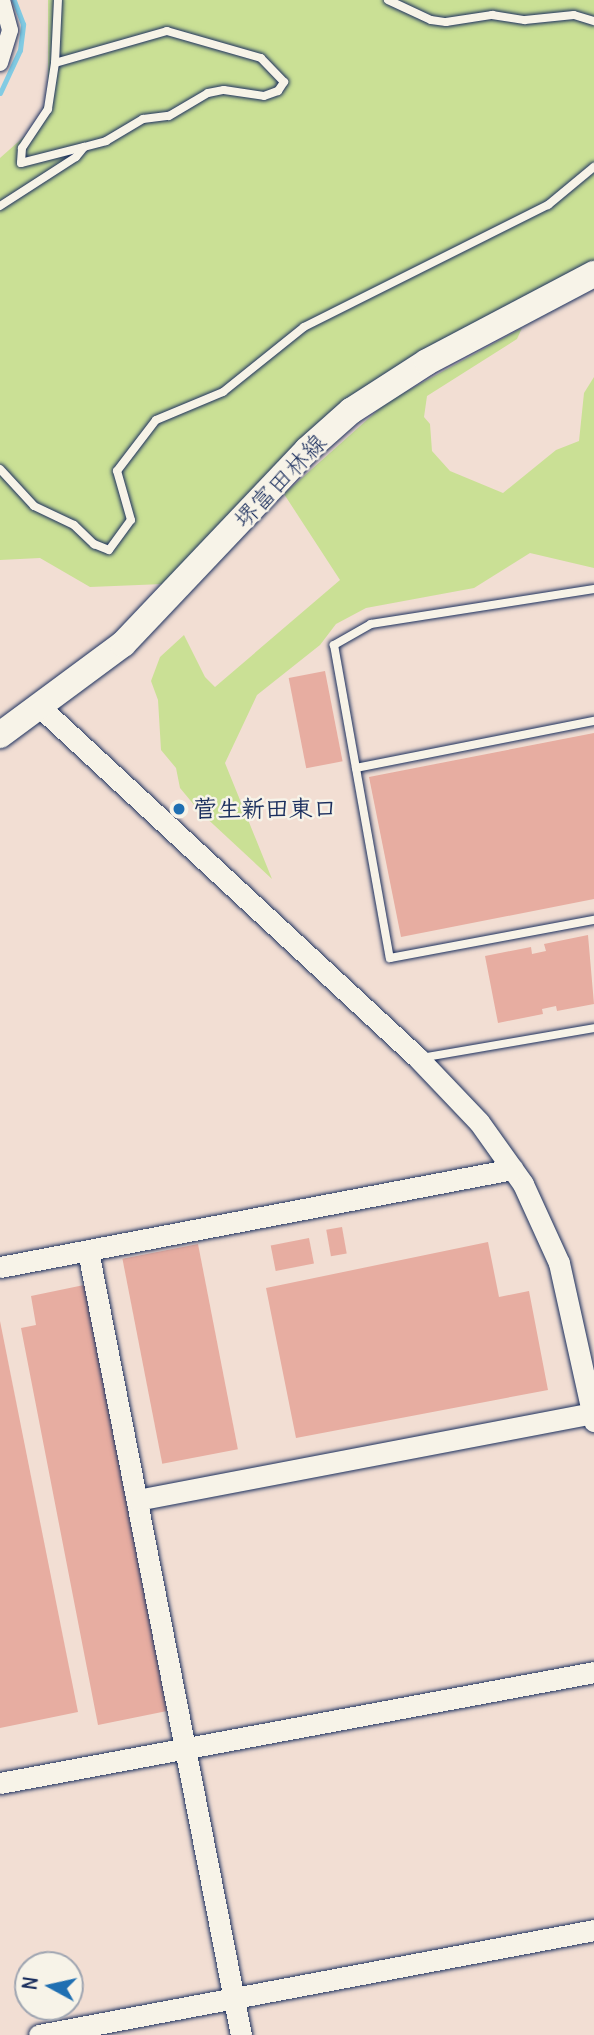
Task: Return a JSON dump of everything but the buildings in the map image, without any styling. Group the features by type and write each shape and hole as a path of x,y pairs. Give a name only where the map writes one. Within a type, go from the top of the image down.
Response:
{"main road":[{"name":"堺富田林線","path":"0,735 123,644 307,450 351,411 427,362 594,274"}],"street":[{"path":"0,63 10,30 2,0"},
{"path":"40,707 418,1058 479,1122 513,1169 536,1208 559,1263 593,1416 137,1500"},
{"path":"0,1267 513,1169"},
{"path":"88,1251 241,2035"},
{"path":"0,1783 594,1672"},
{"path":"39,2035 594,1930"}],"lane":[{"path":"55,62 167,31 261,58 284,82 278,91 264,96 224,90 208,93 169,116 143,119 106,141 20,163 22,148 48,108 55,62 58,0"},
{"path":"388,0 431,20 446,22 492,15 525,20 574,15 594,21"},
{"path":"0,206 76,158 84,147"},
{"path":"0,469 34,506 74,525 94,544 109,550 131,520 117,471 156,420 223,392 304,327 548,205 594,167"},
{"path":"594,589 371,624 334,645 390,958 594,920"},
{"path":"356,768 594,720"},
{"path":"418,1058 594,1028"}],"green space":[{"path":"48,0 594,0 594,262 333,415 163,584 90,587 40,558 0,560 0,158 36,126 48,96"},
{"path":"522,328 517,339 427,396 424,417 430,424 432,451 450,471 503,493 556,450 579,441 584,393 594,377 594,568 530,553 474,588 366,608 336,624 320,645 257,695 225,763 272,879 200,812 180,788 176,768 161,750 158,700 151,681 160,657 184,635 205,677 215,687 340,580 284,494 387,402"}],"waterway":[{"path":"0,93 20,50 23,24 14,0"}],"place":[{"name":"菅生新田東口","path":"179,809"}]}
